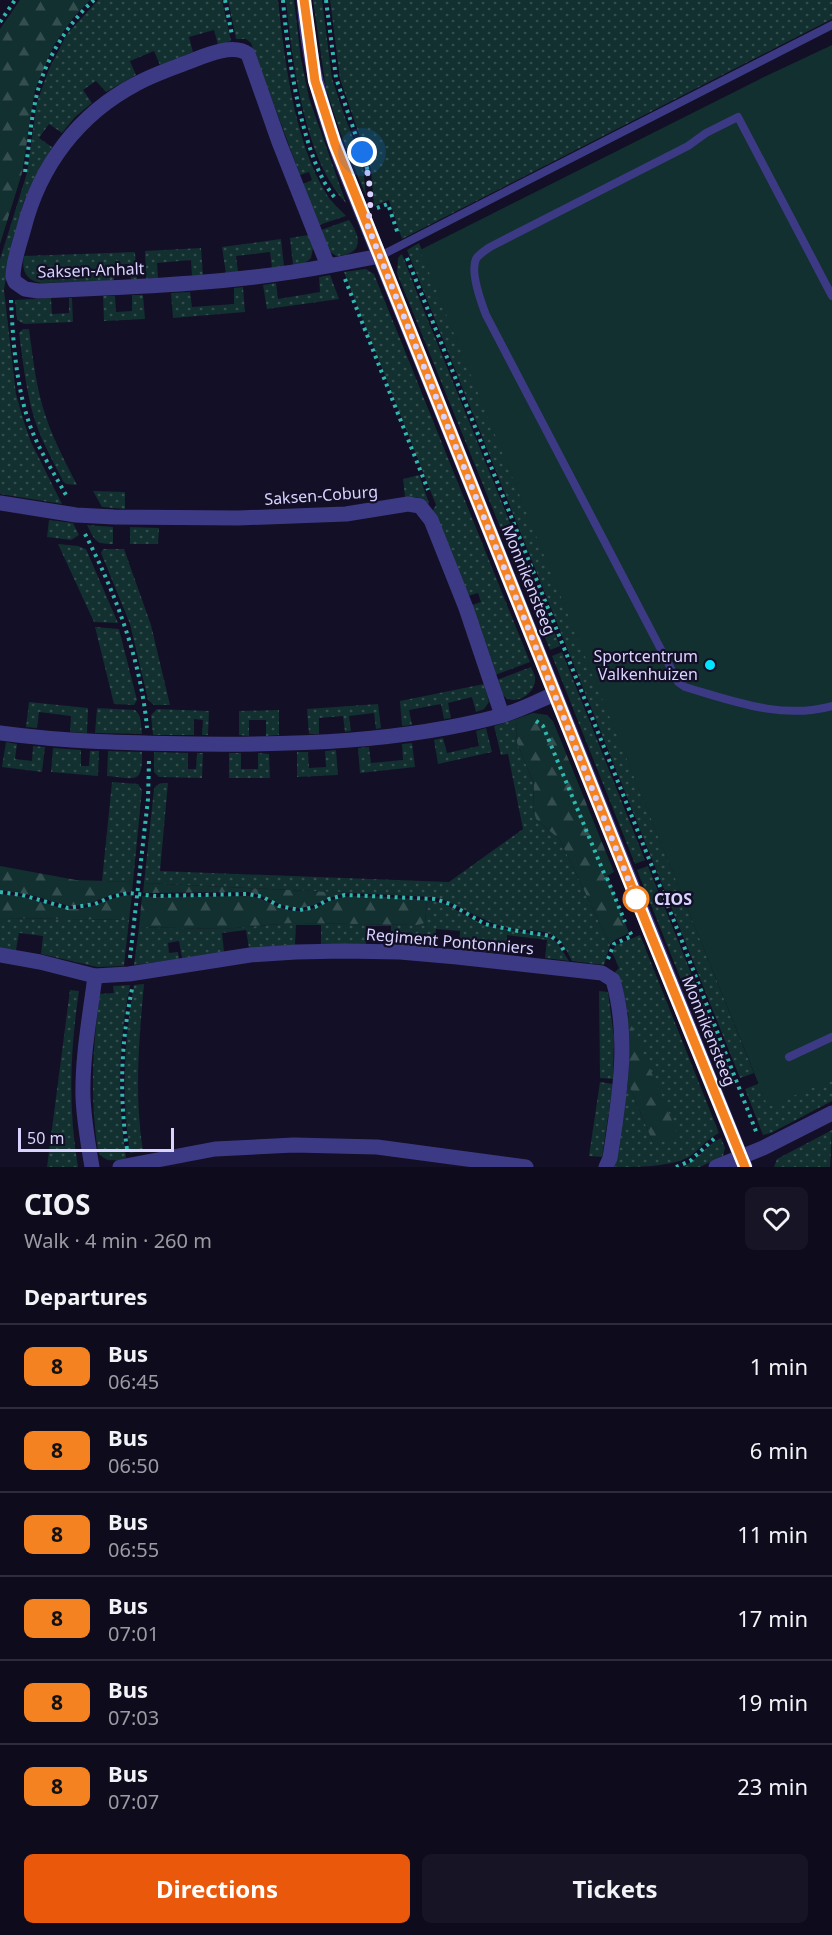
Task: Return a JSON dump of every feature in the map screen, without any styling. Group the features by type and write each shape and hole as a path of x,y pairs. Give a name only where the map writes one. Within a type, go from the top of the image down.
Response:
{"street":[{"name":"Monnikensteeg","path":"304,0 308,43 320,102 743,1162"},
{"path":"236,48 248,54 279,142 333,265"},
{"name":"Saksen-Anhalt","path":"236,48 196,59 138,82 116,95 80,124 50,165 31,203 14,272 15,282 25,289 38,291 166,286 232,280 380,256"},
{"name":"Saksen-Coburg","path":"0,503 76,515 114,517 284,517 346,514 408,504 420,506 426,512"},
{"path":"426,512 466,608 506,714"},
{"path":"0,732 91,742 275,744 347,740 449,728 506,714 555,694"},
{"name":"Regiment Pontonniers","path":"0,955 95,976 131,974 250,956 332,951 400,952 606,975"},
{"path":"606,975 613,980 616,990 622,1059 619,1102 610,1158 606,1167"},
{"path":"92,1167 83,1096 95,976"},
{"path":"716,1167 743,1162 763,1148 832,1113"},
{"path":"125,1166 206,1150 294,1144 377,1147 526,1167"}],"lane":[{"path":"380,256 832,25"},
{"path":"832,296 738,117 706,133 688,146 490,246 477,257 474,266 479,297 486,315 678,682 685,687 771,710 799,711 832,706"},
{"path":"789,1057 832,1036"}],"path":[{"path":"0,22 15,0"},
{"path":"22,182 35,102 46,68 65,33 94,0"},
{"path":"225,0 236,48"},
{"path":"326,0 336,78 367,168 368,178"},
{"name":"Monnikensteeg","path":"388,204 401,244 763,1148"},
{"path":"333,265 433,503 426,512"},
{"path":"15,282 10,300 22,393 29,422 36,440 92,546 120,613 145,707 148,743 148,799 137,893 121,1080 125,1166"},
{"path":"506,714 541,723 543,726 632,936 611,947 606,975"},
{"path":"606,878 649,861"},
{"path":"0,892 22,895 68,908 95,904 118,895 137,893 156,896 248,894 263,897 279,906 300,910 315,907 329,899 345,895 435,898 485,924 551,936 562,947 570,961 571,970"},
{"path":"676,1167 690,1161 711,1140 730,1130"}],"green space":[{"path":"20,0 90,0 73,18 54,45 35,90 22,173 0,244 0,29"},
{"path":"98,0 222,0 231,41 218,45 214,30 189,37 193,52 160,65 154,51 130,61 136,75 106,92 96,81 83,90 92,103 75,117 62,133 49,124 39,138 52,147 24,201 10,252 4,290 16,394 31,442 62,504 0,494 0,259 27,173 37,102 49,69 67,34"},
{"path":"228,0 278,0 288,75 306,150 327,195 346,216 319,225 303,184 312,180 309,172 300,175 251,43 246,39 236,39"},
{"path":"286,0 294,0 301,59 309,98 346,203 332,184 320,161 302,108"},
{"path":"313,0 322,0 332,78 363,165 366,196 340,132 326,89"},
{"path":"330,0 832,0 832,19 402,239 389,200 374,206 371,169 340,79"},
{"name":"Sportcentrum Valkenhuizen","path":"832,45 832,1079 768,1107 420,250"},
{"path":"349,220 356,233 358,244 351,252 336,256 329,251 321,230"},
{"path":"308,235 313,248 311,258 305,263 293,265 290,238"},
{"path":"281,239 284,266 272,268 270,252 236,256 238,272 226,274 222,247"},
{"path":"419,243 754,1073 740,1078 407,250"},
{"path":"201,248 203,275 192,276 191,260 157,263 158,278 146,279 145,251"},
{"path":"135,252 137,280 131,280 130,264 114,265 114,281 41,283 28,277 23,266 24,256"},
{"path":"402,254 560,646 550,650 397,273 398,258"},
{"path":"366,269 374,274 530,662 495,675 472,605 481,602 478,593 468,596 433,510 436,505 344,272"},
{"path":"330,275 339,299 267,309 263,285 276,283 278,299 320,292 319,277"},
{"path":"243,287 245,312 173,318 171,293 190,292 192,307 234,304 234,288"},
{"path":"132,295 143,295 145,319 104,321 103,296 115,296 116,312 132,311"},
{"path":"51,298 52,314 69,313 69,298 72,298 73,322 24,324 17,320 15,300"},
{"path":"23,329 29,329 37,384 46,417 77,485 66,484 63,481 35,421 27,388 19,333"},
{"path":"419,475 428,504 417,497 405,497 403,479"},
{"path":"93,491 125,492 125,509 102,507"},
{"path":"49,520 73,523 79,535 71,540 47,537"},
{"path":"87,525 113,527 113,544 96,540"},
{"path":"130,527 159,528 158,544 130,544"},
{"path":"58,544 86,549 118,623 94,622"},
{"path":"103,549 124,549 151,625 170,705 154,705 148,700 130,624 101,553"},
{"path":"95,627 119,629 137,700 134,705 114,704"},
{"path":"562,652 645,860 635,864 552,656"},
{"path":"531,667 535,679 531,691 517,700 506,698 497,680"},
{"path":"484,684 489,702 484,709 476,712 472,697 448,703 451,718 444,719 441,704 409,710 412,725 402,726 400,701"},
{"path":"29,702 88,708 87,733 70,732 71,716 39,712 37,728 26,727"},
{"path":"378,704 381,728 376,729 374,713 349,716 351,731 345,732 343,716 319,718 319,734 309,734 307,709"},
{"path":"97,708 135,710 140,718 142,734 95,733"},
{"path":"157,709 209,711 208,735 202,735 203,720 194,719 194,735 153,735 151,715"},
{"path":"279,710 279,735 266,736 266,720 249,720 249,736 239,735 239,711"},
{"path":"533,713 547,715 553,721 614,872 607,876 629,933 610,945 560,840 536,819 533,809 534,784 517,743 516,719"},
{"path":"516,719 517,743 534,784 533,809 536,819 560,840 610,945 604,965 572,961 562,943 552,935 502,926 435,897 144,883 154,789 162,783 168,783 160,871 449,882 523,829 508,754 501,755 494,726"},
{"path":"486,728 492,752 438,764 434,740 443,738 447,753 479,746 476,731"},
{"path":"6,742 17,744 15,759 32,761 33,746 45,747 42,772 2,767"},
{"path":"412,743 415,767 360,773 358,748 369,747 371,763 403,760 402,744"},
{"path":"53,748 81,750 81,766 89,766 90,751 99,751 98,776 51,772"},
{"path":"336,750 338,775 297,777 297,752 308,752 309,768 326,767 325,751"},
{"path":"108,751 142,752 139,775 135,778 107,776"},
{"path":"154,752 188,753 188,769 196,769 197,753 203,753 202,778 159,777 154,772"},
{"path":"229,753 241,753 241,769 258,769 258,753 269,754 270,778 229,778"},
{"path":"112,782 138,784 142,790 133,882 102,881"},
{"path":"0,866 76,880 133,882 132,892 117,893 85,905 69,906 31,895 0,890"},
{"path":"648,866 734,1080 722,1082 637,870"},
{"path":"144,883 352,893 338,895 312,906 297,908 285,906 248,892 143,893"},
{"path":"0,894 24,897 72,909 85,908 118,897 132,895 129,920 0,918"},
{"path":"142,896 249,896 296,911 309,910 338,898 353,896 427,900 425,923 417,925 292,923 223,929 139,927"},
{"path":"427,900 443,903 484,925 551,937 569,961 545,958 547,940 507,935 505,954 459,949 460,931 436,929 434,947 391,945 391,926 366,926 366,945 321,944 321,925 296,925 295,945 249,948 246,930 222,933 224,952 182,958 179,941 168,943 169,953 178,952 179,959 134,965 139,927 223,929 292,923 417,925 425,923"},
{"path":"0,918 129,920 124,966 97,967 41,954 43,936 19,933 16,950 0,948"},
{"path":"640,935 719,1133 689,1157 672,1163 615,1167 628,1083 654,1145 622,984 615,972 619,968 612,952 616,945"},
{"path":"144,984 138,1088 143,1151 130,1153 125,1111 126,1048 134,985"},
{"path":"130,985 123,1028 120,1072 121,1115 126,1158 110,1160 98,1152 95,1132 93,1073 97,1014 100,994 114,993 113,986"},
{"path":"70,990 79,991 71,1079 78,1167 47,1167"},
{"path":"599,991 608,992 614,1037 613,1079 600,1078"},
{"path":"626,1012 678,1135 654,1145 628,1083"},
{"path":"832,1061 832,1101 763,1135 745,1089 775,1077"},
{"path":"600,1082 613,1084 602,1157 589,1156"},
{"path":"832,1130 830,1167 774,1167 777,1159"},
{"path":"721,1138 725,1148 723,1156 700,1167 683,1167 711,1144"}],"bus line":[{"name":"8","path":"304,0 305,24 315,81 335,144 745,1167"}],"place":[{"name":"Sportcentrum Valkenhuizen","path":"710,665"},
{"name":"CIOS","path":"636,899"}],"route":[{"path":"362,152 367,168 370,210 367,224 636,899"}]}
